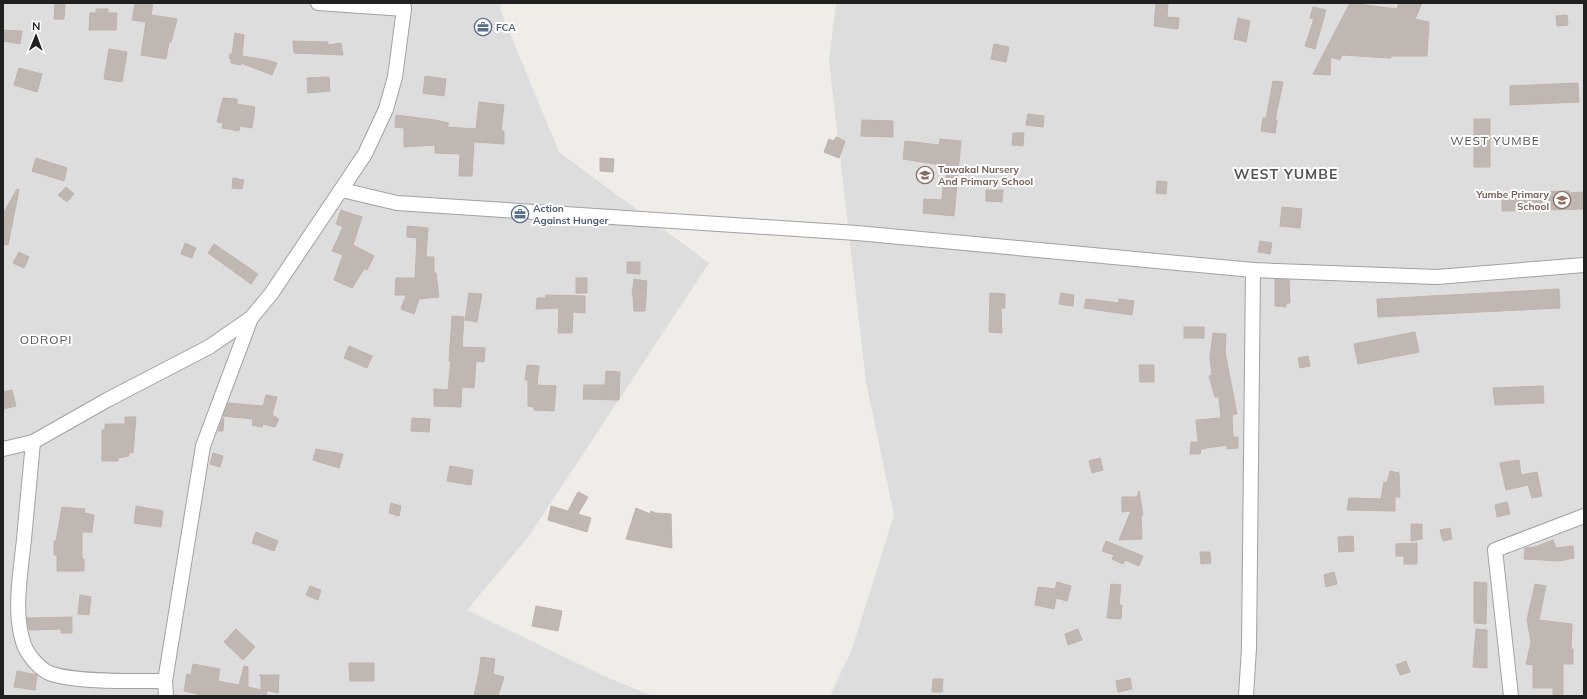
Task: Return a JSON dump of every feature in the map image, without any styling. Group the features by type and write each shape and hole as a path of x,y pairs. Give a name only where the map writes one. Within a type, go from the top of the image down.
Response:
{"street":[{"path":"3,449 33,442 107,400 209,348 252,318 271,294 365,154 386,109 395,77 404,6 318,3"},
{"path":"342,190 397,203 857,233 1253,270 1437,277 1584,264"},
{"path":"1246,696 1249,648 1253,270"},
{"path":"166,696 165,681 203,446 252,318"},
{"path":"33,442 19,598 20,627 23,642 37,664 48,672 68,677 109,680 165,681"},
{"path":"1511,696 1496,550 1584,516"}],"shaded area":[{"path":"3,3 501,3 500,9 559,152 709,263 529,536 467,610 602,675 652,696 3,696"},
{"path":"836,3 1584,3 1584,696 830,696 852,649 894,515 866,382 829,61"}],"building":[{"path":"55,3 65,3 64,19 54,19"},
{"path":"135,3 153,3 151,15 177,19 171,42 169,42 166,59 141,55 146,22 132,20"},
{"path":"1156,3 1168,3 1167,17 1179,18 1178,29 1154,26"},
{"path":"1350,3 1397,9 1399,3 1422,3 1415,19 1429,22 1427,56 1391,56 1391,58 1342,55 1340,60 1331,57 1330,75 1313,74"},
{"path":"1313,7 1326,10 1315,49 1305,46 1314,19 1310,18"},
{"path":"96,9 108,9 108,13 117,13 116,30 89,30 90,13 96,13"},
{"path":"1567,15 1568,25 1557,26 1556,16"},
{"path":"1238,18 1250,21 1246,42 1234,39"},
{"path":"3,30 22,31 20,44 3,41"},
{"path":"235,33 244,35 242,56 277,63 272,75 241,63 241,65 231,63 231,59 229,58 230,54 232,54"},
{"path":"293,41 328,42 328,45 341,43 343,55 294,53"},
{"path":"994,44 1009,47 1006,62 991,59"},
{"path":"109,49 127,52 122,82 104,79"},
{"path":"19,68 42,74 37,92 14,85"},
{"path":"425,76 446,79 444,96 423,93"},
{"path":"329,77 330,91 308,93 307,78"},
{"path":"1273,81 1283,82 1275,120 1277,120 1275,133 1261,131 1263,118 1266,118"},
{"path":"1578,83 1579,102 1510,105 1510,86"},
{"path":"223,98 237,99 237,104 255,107 252,128 240,126 239,131 222,128 223,123 217,122"},
{"path":"479,102 504,105 501,131 504,131 504,144 474,142 472,176 459,176 460,154 435,153 435,145 404,147 404,128 395,127 396,115 449,123 447,127 476,129"},
{"path":"1028,114 1044,116 1043,127 1026,125"},
{"path":"1474,119 1490,119 1490,167 1474,167"},
{"path":"862,120 893,121 893,137 861,136"},
{"path":"1013,133 1024,133 1023,146 1012,145"},
{"path":"836,137 845,141 839,158 824,152 829,139 834,141"},
{"path":"940,139 961,141 954,216 923,213 924,199 942,200 947,166 903,159 905,141 939,145"},
{"path":"36,158 67,168 64,181 32,171"},
{"path":"600,158 614,159 613,172 600,171"},
{"path":"233,178 244,180 242,189 232,188"},
{"path":"1157,181 1167,182 1166,194 1156,193"},
{"path":"66,187 74,194 67,202 58,195"},
{"path":"17,189 19,190 8,245 3,244 3,214"},
{"path":"986,190 1003,190 1002,202 986,201"},
{"path":"1569,191 1569,193 1584,192 1584,209 1502,211 1502,193"},
{"path":"1282,207 1302,209 1300,228 1280,226"},
{"path":"341,210 362,217 353,245 374,256 367,270 364,269 352,288 334,280 343,255 332,251 343,227 336,224"},
{"path":"407,226 428,228 426,257 434,257 434,273 436,273 439,297 419,299 414,314 401,309 406,295 395,295 396,278 415,278 417,238 407,237"},
{"path":"1260,241 1272,243 1270,254 1258,252"},
{"path":"185,243 196,248 192,258 181,254"},
{"path":"214,244 258,274 251,284 208,253"},
{"path":"19,252 29,257 24,268 13,263"},
{"path":"627,262 640,262 640,274 627,273"},
{"path":"576,278 587,278 587,293 576,293"},
{"path":"634,279 647,281 645,311 634,311 632,295"},
{"path":"1275,279 1289,280 1290,303 1286,303 1286,307 1275,306"},
{"path":"1559,289 1560,308 1378,317 1377,299"},
{"path":"469,293 482,294 477,322 465,320"},
{"path":"990,293 1005,294 1005,308 1001,308 1002,333 989,332"},
{"path":"1061,293 1074,295 1073,306 1059,304"},
{"path":"546,295 585,296 585,313 573,312 572,333 558,333 559,308 536,309 537,298 546,298"},
{"path":"1086,299 1119,303 1119,299 1134,301 1132,315 1084,308"},
{"path":"452,316 464,317 462,347 485,348 484,362 476,361 474,388 462,387 461,407 434,406 434,389 448,390 451,361 449,361"},
{"path":"1184,327 1204,327 1204,338 1184,338"},
{"path":"1415,332 1419,352 1358,364 1354,344"},
{"path":"1213,333 1226,334 1225,352 1237,414 1232,415 1233,437 1238,437 1238,448 1227,449 1227,445 1201,449 1200,454 1190,454 1191,442 1198,442 1196,420 1221,418 1219,397 1215,397 1209,376 1212,375 1210,358"},
{"path":"349,346 372,356 367,368 344,358"},
{"path":"1308,356 1310,366 1300,368 1298,358"},
{"path":"527,365 539,366 537,385 556,386 554,411 534,410 534,407 528,406 528,380 525,380"},
{"path":"1139,365 1154,365 1154,382 1140,382"},
{"path":"606,371 620,372 619,400 583,399 584,385 605,385"},
{"path":"1543,386 1544,403 1495,405 1493,388"},
{"path":"12,390 16,406 3,409 3,392"},
{"path":"266,395 277,397 272,415 279,419 275,427 263,424 262,427 252,425 253,419 223,416 228,403 263,406"},
{"path":"125,417 136,417 133,453 129,452 129,456 118,458 118,461 102,461 102,430 105,430 105,424 125,424"},
{"path":"223,418 223,431 218,431"},
{"path":"412,418 430,419 429,432 411,431"},
{"path":"316,449 343,454 339,468 313,460"},
{"path":"213,453 223,456 220,467 210,464"},
{"path":"1100,458 1103,470 1092,473 1089,461"},
{"path":"1519,460 1521,475 1537,472 1542,496 1532,498 1528,485 1506,490 1500,463"},
{"path":"450,466 473,470 471,485 447,481"},
{"path":"1390,471 1399,473 1400,497 1395,497 1395,511 1347,510 1349,498 1381,499 1384,482 1387,483"},
{"path":"1139,491 1143,515 1141,515 1142,539 1119,540 1131,511 1122,512 1122,497 1137,497"},
{"path":"578,492 588,497 578,514 591,518 587,532 548,520 551,506 568,511"},
{"path":"1507,502 1510,514 1497,517 1495,505"},
{"path":"391,503 401,506 399,516 389,513"},
{"path":"136,506 163,511 161,527 134,523"},
{"path":"62,507 85,509 84,513 94,515 92,532 82,532 82,559 84,559 84,571 57,571 57,555 54,555 54,541 56,541"},
{"path":"636,508 650,514 651,511 655,513 671,514 672,548 626,539"},
{"path":"1411,524 1422,524 1422,539 1411,541"},
{"path":"1450,528 1452,539 1443,541 1440,530"},
{"path":"256,532 278,541 274,551 252,543"},
{"path":"1353,536 1354,551 1339,552 1338,537"},
{"path":"1553,540 1556,548 1573,546 1574,558 1559,561 1524,559 1525,548 1535,547"},
{"path":"1106,541 1143,556 1139,566 1125,560 1123,564 1112,559 1114,555 1102,551"},
{"path":"1417,543 1417,564 1404,564 1404,556 1396,556 1396,544"},
{"path":"1200,552 1210,552 1211,563 1201,564"},
{"path":"1334,572 1337,584 1326,587 1324,575"},
{"path":"1057,582 1071,586 1067,601 1056,598 1054,609 1035,605 1038,587 1055,589"},
{"path":"1474,582 1487,583 1486,624 1474,623"},
{"path":"1111,584 1121,585 1119,605 1122,605 1121,619 1107,618"},
{"path":"1535,584 1546,586 1539,620 1572,624 1571,649 1573,649 1573,664 1563,664 1563,696 1553,696 1553,688 1533,688 1533,665 1526,664 1531,642 1527,620"},
{"path":"310,586 321,590 318,600 306,595"},
{"path":"80,595 91,597 89,615 78,614"},
{"path":"536,606 562,611 558,631 532,626"},
{"path":"72,617 72,633 61,633 61,629 29,630 27,618"},
{"path":"236,629 255,647 243,660 224,642"},
{"path":"1078,629 1082,640 1068,645 1065,634"},
{"path":"1476,629 1487,630 1487,668 1473,667"},
{"path":"481,657 495,659 493,674 504,677 498,696 474,696"},
{"path":"1406,661 1410,672 1400,675 1396,665"},
{"path":"349,663 374,663 374,681 350,681"},
{"path":"193,664 220,669 218,681 239,685 244,666 248,667 248,687 267,691 266,696 206,696 184,691 187,674 191,675"},
{"path":"17,671 37,675 35,690 14,687"},
{"path":"259,675 279,675 278,693 261,689 261,677"},
{"path":"1130,678 1132,689 1118,692 1116,681"},
{"path":"933,679 943,679 942,692 932,692"}],"place":[{"name":"FCA","path":"483,27"},
{"name":"Tawakal Nursery And Primary School","path":"925,175"},
{"name":"Yumbe Primary School","path":"1562,200"},
{"name":"Action Against Hunger","path":"520,214"}],"district":[{"name":"WEST YUMBE","path":"1495,141"},
{"name":"WEST YUMBE","path":"1286,174"},
{"name":"ODROPI","path":"46,340"}]}
